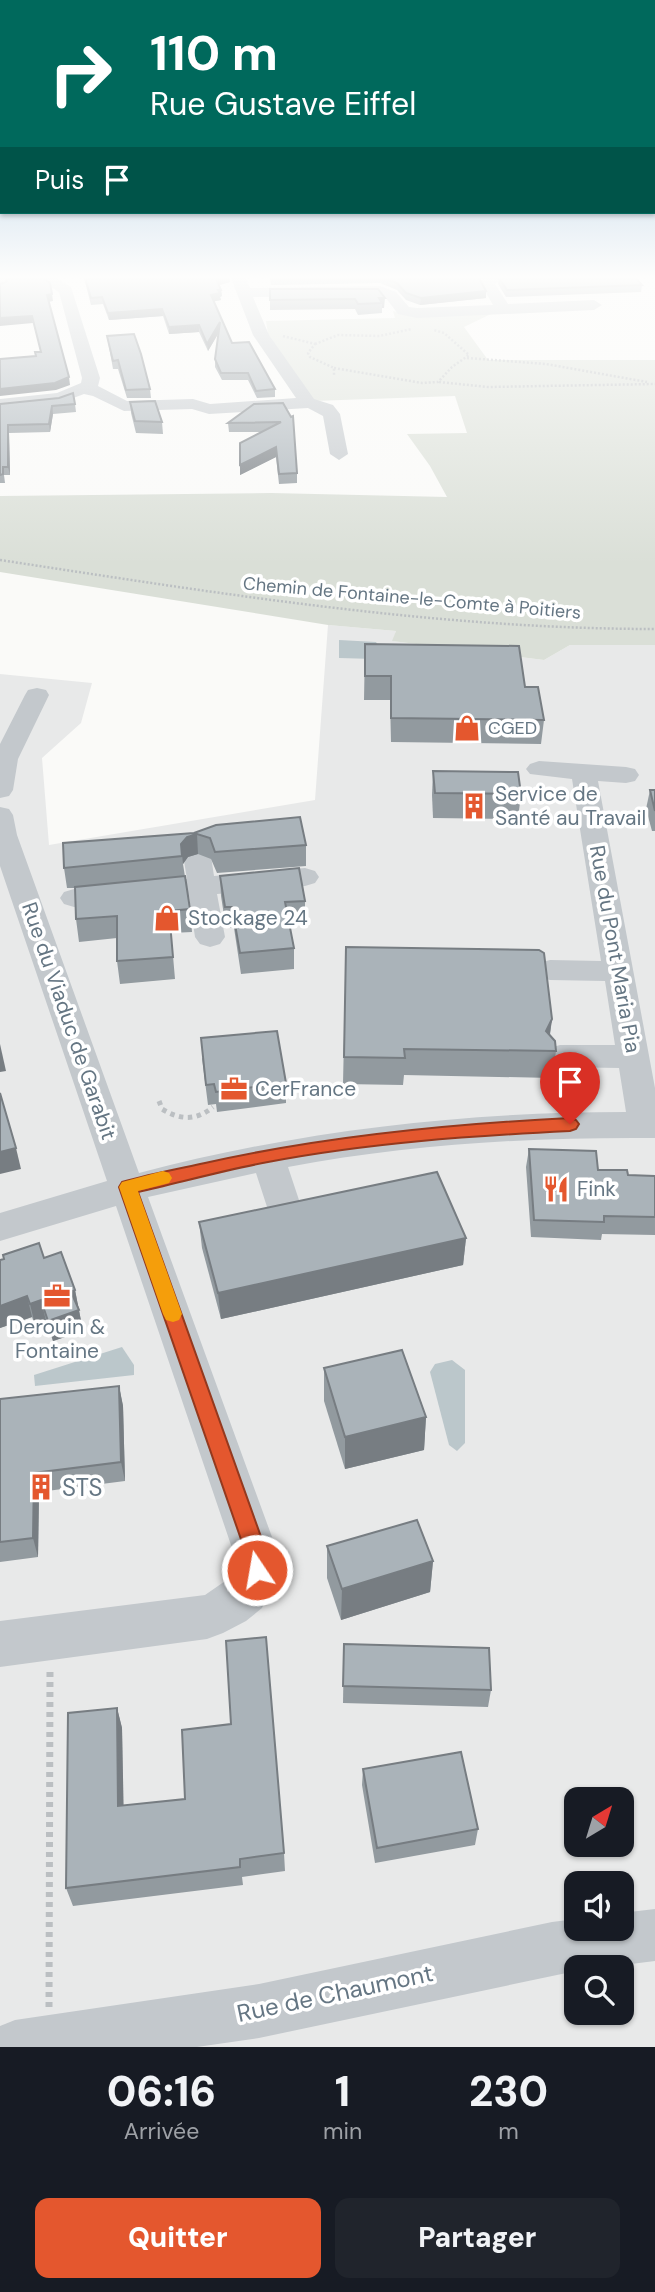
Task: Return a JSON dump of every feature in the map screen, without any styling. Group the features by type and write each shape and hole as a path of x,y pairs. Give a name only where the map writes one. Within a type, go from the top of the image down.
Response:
{"street":[{"path":"0,404 60,398 89,386 90,374"},
{"path":"289,374 308,402"},
{"path":"84,389 97,391 124,406 193,404 209,409 308,402 322,405 331,411 339,454"},
{"path":"0,790 5,760 37,695"},
{"name":"Rue du Pont Maria Pia","path":"583,773 618,971 639,1041 650,1125"},
{"name":"Rue du Viaduc de Garabit","path":"0,815 10,886 128,1187 254,1548 257,1570 250,1590 232,1606 207,1616 0,1644"},
{"path":"210,937 202,887 182,844 211,835 225,834"},
{"path":"74,898 305,877"},
{"path":"550,970 618,971"},
{"path":"560,1056 639,1041"},
{"path":"0,1227 128,1187 268,1156 403,1135 471,1129 578,1124 650,1125"},
{"path":"268,1156 282,1203"},
{"name":"Rue de Chaumont","path":"32,2045 259,2011 552,1948 655,1935"}],"path":[{"path":"366,374 422,383 488,387 655,384"},
{"path":"438,382 446,374"},
{"path":"597,374 655,384"},
{"name":"Chemin de Fontaine-le-Comte à Poitiers","path":"0,560 291,604 583,629 655,629"},
{"path":"159,1101 162,1109 182,1118 201,1118 213,1107"},
{"path":"32,2045 50,1638"}],"shaded area":[{"path":"295,374 655,374 655,645 570,645 544,660 392,641 396,631 328,625 0,572 0,496 271,493 447,497 430,466 407,434 467,433 455,396 313,401"},
{"path":"328,625 396,631 393,641 544,660 570,645 655,645 655,2047 0,2047 0,674 92,683 81,723 42,758 49,845 315,800"},
{"path":"339,640 376,642 378,645 374,659 339,658"},
{"path":"122,1347 134,1365 134,1375 35,1386 34,1375"},
{"path":"452,1360 465,1370 465,1443 457,1451 449,1445 430,1372 435,1364"}],"building":[{"path":"0,374 68,374 69,377 55,383 0,389"},
{"path":"122,374 146,374 150,389 126,390"},
{"path":"248,374 266,374 275,389 256,391"},
{"path":"73,393 75,404 52,406 49,424 8,425 8,467 3,467 3,474 0,475 0,404 59,398"},
{"path":"155,401 162,422 135,421 130,402"},
{"path":"283,403 291,417 293,416 297,473 279,474 276,447 240,465 240,443 281,422 228,423 254,404"},
{"path":"365,644 519,646 525,687 538,687 544,720 391,718 391,676 365,676"},
{"path":"433,771 518,772 521,794 435,793"},
{"path":"650,790 655,790 655,811"},
{"path":"300,817 306,845 215,852 210,838 197,834 187,837 181,844 182,856 64,868 63,843 194,833 216,825"},
{"path":"299,868 305,901 285,902 294,948 240,953 232,907 225,907 220,876"},
{"path":"185,876 190,909 169,911 173,957 117,961 117,916 76,919 75,887"},
{"path":"346,947 539,950 544,953 552,1019 546,1031 555,1041 556,1051 404,1049 405,1058 344,1057"},
{"path":"277,1031 286,1083 216,1092 214,1084 206,1085 201,1038"},
{"path":"0,1093 16,1148 0,1152"},
{"path":"529,1149 596,1151 598,1170 627,1170 628,1175 655,1176 655,1217 604,1216 604,1222 534,1220"},
{"path":"437,1172 466,1238 218,1293 199,1222"},
{"path":"39,1243 44,1258 61,1252 75,1290 71,1292 79,1310 48,1321 41,1300 30,1304 27,1296 0,1306 0,1260 4,1259 3,1255"},
{"path":"402,1350 426,1417 345,1437 324,1368"},
{"name":"STS","path":"119,1386 121,1462 34,1473 33,1538 0,1542 0,1399"},
{"path":"417,1520 433,1561 342,1589 327,1546"},
{"path":"266,1637 284,1853 240,1859 240,1867 66,1888 68,1713 117,1708 118,1806 185,1799 182,1730 231,1724 226,1641"},
{"path":"344,1644 489,1648 491,1690 343,1686"},
{"path":"461,1752 478,1829 377,1848 363,1769"}],"slow traffic":[{"path":"163,1178 128,1187 173,1314"}],"place":[{"name":"CGED","path":"467,728"},
{"name":"Service de Santé au Travail","path":"474,806"},
{"name":"Stockage 24","path":"167,918"},
{"name":"CerFrance","path":"234,1089"},
{"name":"Fink","path":"556,1189"},
{"name":"Derouin & Fontaine","path":"57,1296"},
{"name":"STS","path":"41,1487"}],"route":[{"path":"257,1570 254,1548 128,1187 268,1156 403,1135 570,1124"}]}
